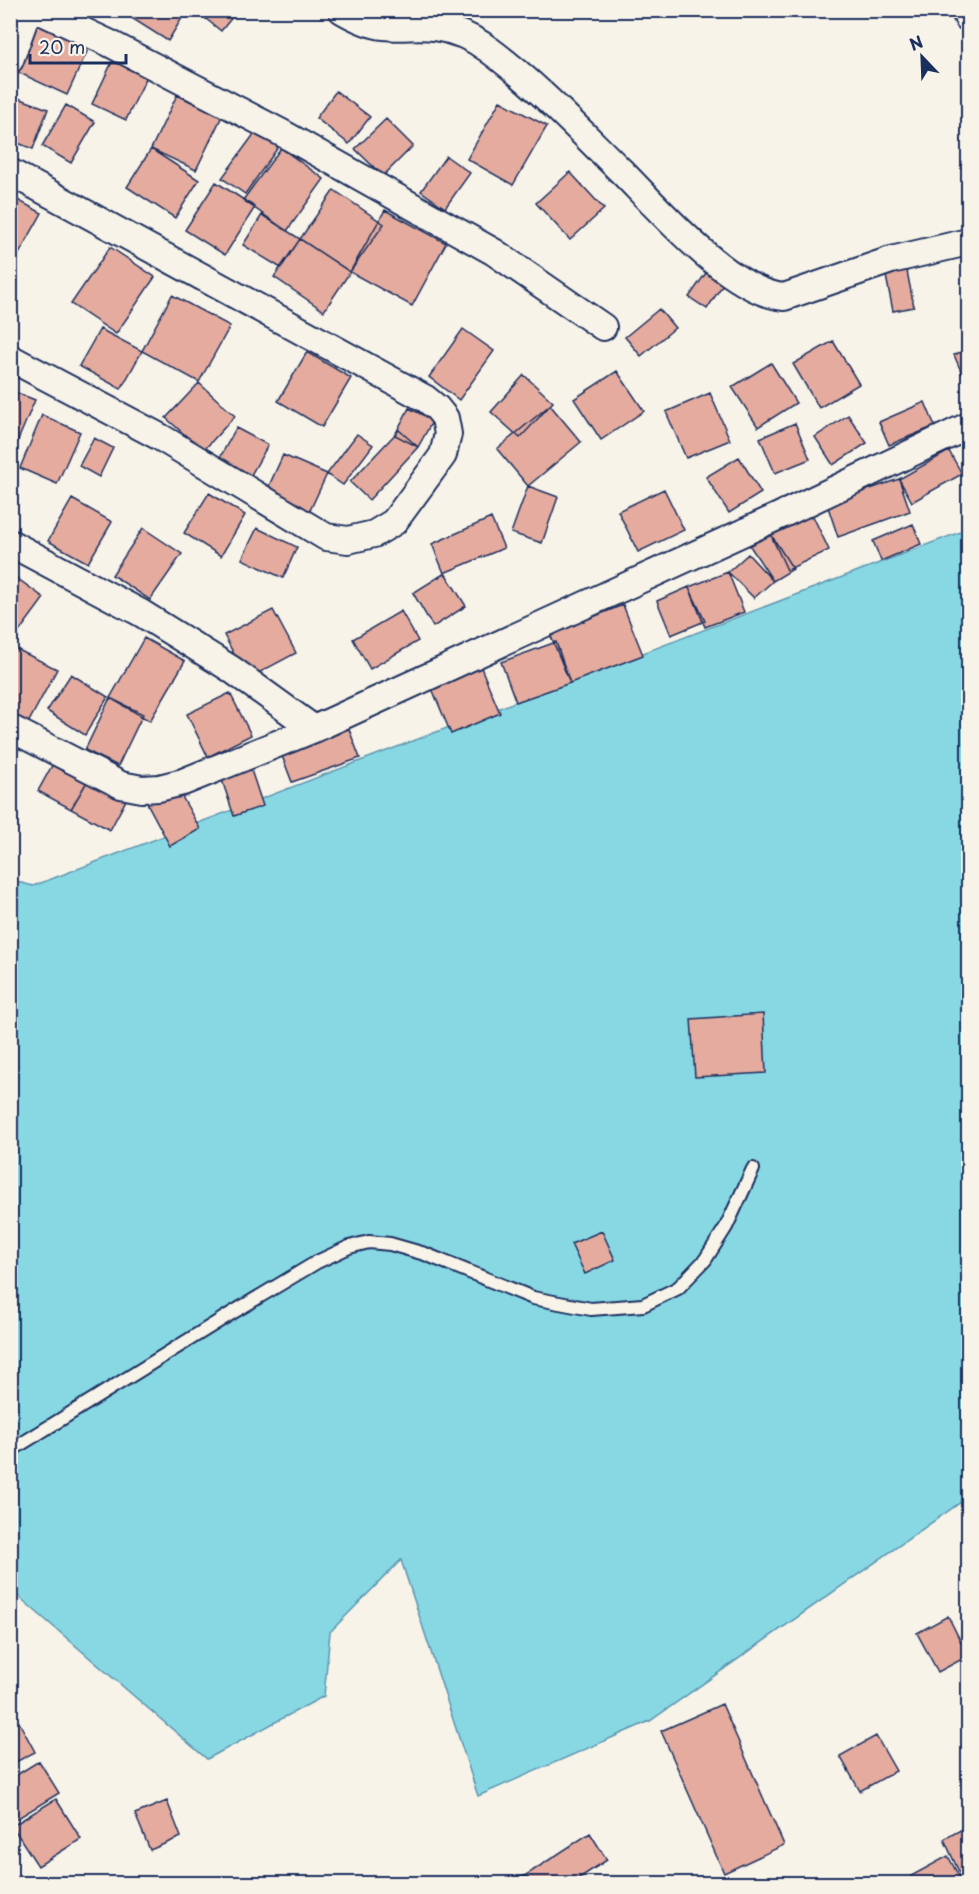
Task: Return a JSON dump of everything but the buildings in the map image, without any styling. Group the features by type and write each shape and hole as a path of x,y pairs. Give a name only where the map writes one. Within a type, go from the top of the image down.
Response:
{"street":[{"path":"10,60 28,10"},
{"path":"38,10 109,43 282,133 474,240 603,327"},
{"path":"342,10 382,26 434,27 463,34 486,48 520,74 700,249 737,279 771,296 784,297 891,260 969,242"},
{"path":"964,10 969,18"},
{"path":"10,172 426,399 445,418 448,434 443,455 394,522 374,534 348,540 326,537 160,437 10,358"},
{"path":"10,728 121,785 142,789 159,788 183,782 314,729 777,518 969,426"},
{"path":"10,543 141,613 231,669 314,729"}],"lane":[{"path":"10,1451 232,1313 317,1262 349,1246 369,1242 390,1244 425,1254 533,1298 591,1309 643,1305 678,1288 705,1260 726,1227 753,1168"}],"water":[{"path":"968,529 968,1497 650,1721 478,1796 401,1560 330,1632 324,1696 207,1759 11,1590 10,880 33,886"}]}
